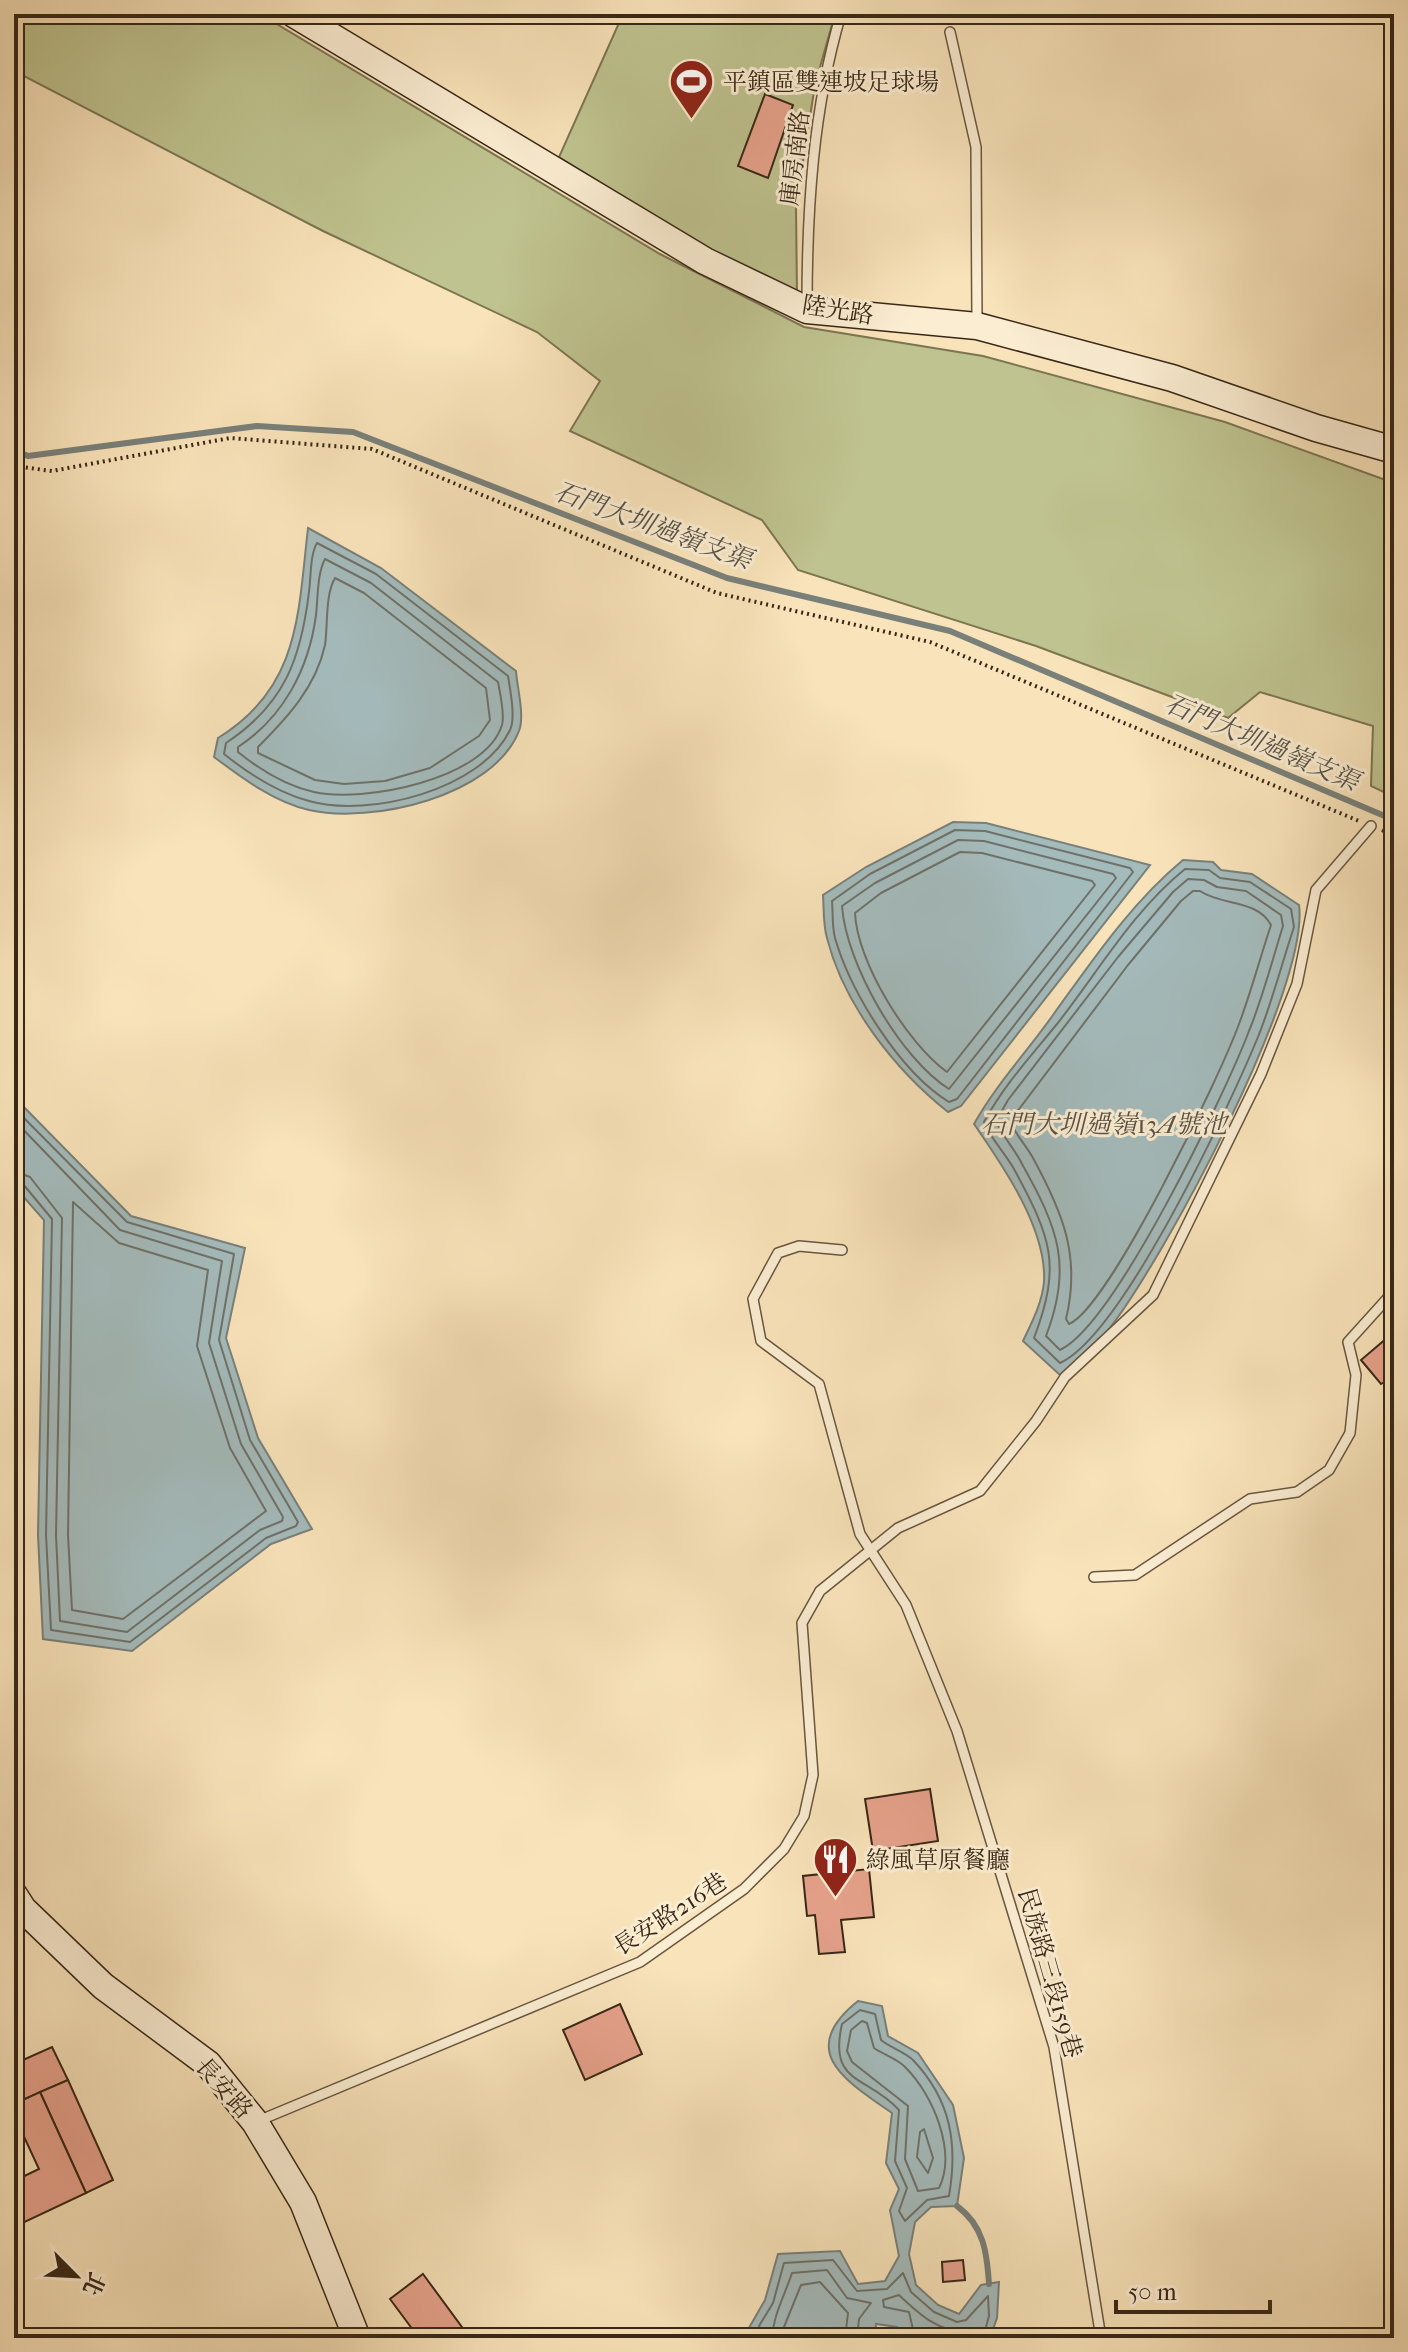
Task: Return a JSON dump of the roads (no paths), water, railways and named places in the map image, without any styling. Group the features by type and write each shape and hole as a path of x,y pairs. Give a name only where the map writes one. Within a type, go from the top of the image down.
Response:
{"street":[{"name":"陸光路","path":"294,14 705,261 807,310 977,326 1172,378 1316,428 1394,450"},
{"name":"長安路","path":"14,1895 23,1909 103,1986 208,2064 255,2122 303,2202 357,2338"}],"lane":[{"name":"庫房南路","path":"807,310 807,203 824,90 841,14"},
{"path":"950,32 976,147 977,326"},
{"name":"長安路216巷","path":"255,2122 640,1962 744,1889 784,1849 804,1816 813,1775 802,1623 820,1591 898,1528 980,1491 1036,1421 1065,1377 1153,1295 1261,1074 1287,1010 1297,984 1316,890 1371,826"},
{"name":"民族路三段159巷","path":"842,1250 799,1246 778,1253 753,1299 761,1341 819,1384 860,1534 906,1605 957,1731 1054,2047 1101,2338"},
{"path":"1094,1577 1135,1575 1250,1499 1297,1492 1329,1470 1350,1433 1356,1375 1348,1342 1394,1291"}],"water":[{"path":"308,528 381,568 516,671 521,725 505,754 484,773 457,789 396,809 335,813 309,810 283,801 247,781 214,757 218,738 245,718 265,696 280,672 297,619"},
{"name":"石門大圳過嶺13A號池","path":"953,822 986,823 1150,865 961,1106 948,1112 909,1077 859,1011 835,963 827,938 823,895 866,867"},
{"name":"石門大圳過嶺13A號池","path":"1183,860 1213,862 1221,870 1252,874 1299,905 1296,944 1282,996 1258,1057 1196,1186 1163,1245 1109,1329 1061,1376 1023,1341 1043,1290 1043,1262 1031,1220 1021,1199 974,1124 1002,1081 1113,933 1146,895"},
{"path":"14,1097 131,1216 245,1248 226,1338 258,1438 312,1529 271,1544 132,1651 43,1639 38,1535 44,1220 14,1186"},
{"path":"858,2001 882,2006 888,2036 918,2053 953,2105 964,2158 957,2206 931,2207 915,2222 909,2254 916,2285 938,2305 959,2314 981,2285 999,2282 997,2318 990,2338 898,2338 897,2327 876,2324 875,2338 781,2338 746,2333 765,2300 778,2254 840,2251 858,2284 885,2281 899,2256 890,2210 899,2189 886,2163 892,2113 844,2077 834,2064 829,2050 830,2035 839,2019"}],"waterway":[{"name":"石門大圳過嶺支渠","path":"14,450 28,456 257,426 353,432 727,578 950,631 1394,820"},
{"path":"957,2206 978,2231 985,2251 989,2284"}],"place":[{"name":"平鎮區雙連坡足球場","path":"692,121"},
{"name":"綠風草原餐廳","path":"835,1899"}]}
